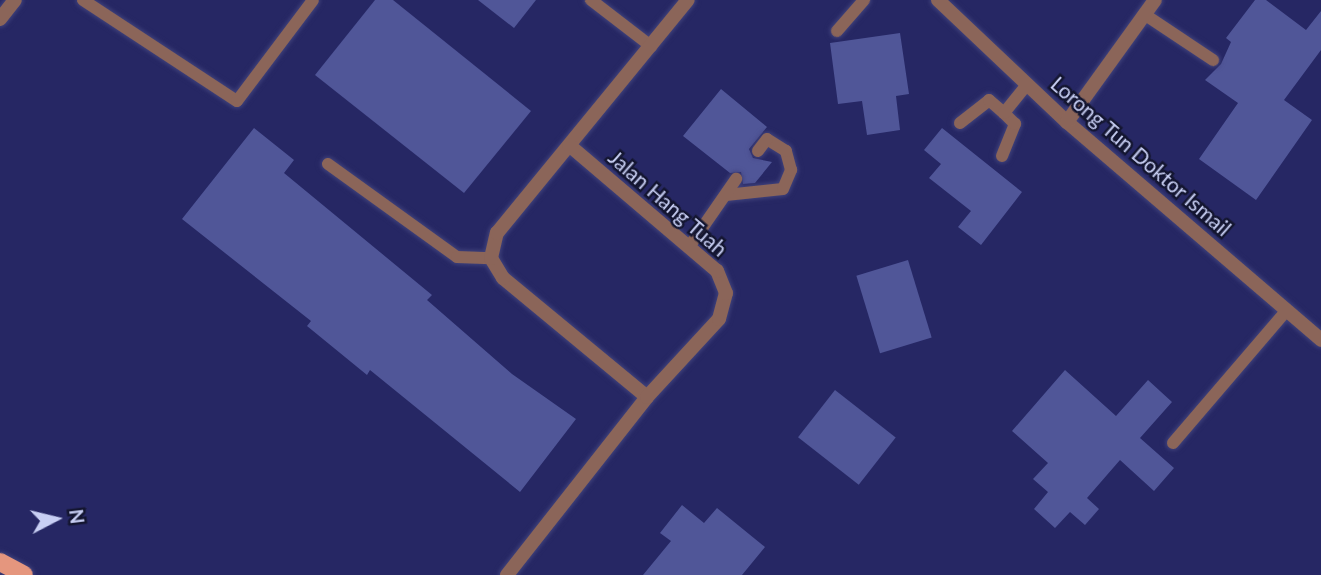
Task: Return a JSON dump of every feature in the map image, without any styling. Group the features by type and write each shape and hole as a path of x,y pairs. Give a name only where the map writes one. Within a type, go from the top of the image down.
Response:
{"main road":[{"path":"0,562 24,575"}],"street":[{"path":"0,19 15,0"},
{"path":"647,397 503,278 491,258 498,233 688,0"},
{"name":"Lorong Tun Doktor Ismail","path":"938,0 1067,122 1321,340"},
{"path":"1067,122 1154,0"},
{"name":"Jalan Hang Tuah","path":"510,574 647,397 719,319 726,293 717,271 569,145"}],"lane":[{"path":"83,0 237,101 313,0"},
{"path":"591,0 650,46"},
{"path":"836,31 864,0"},
{"path":"1144,14 1213,60"},
{"path":"1004,113 1027,85"},
{"path":"960,123 989,100 1015,124 1003,156"},
{"path":"726,195 783,188 791,170 786,151 767,139 758,151"},
{"path":"328,164 457,257 491,258"},
{"path":"689,247 736,179"},
{"path":"1173,443 1287,310"}],"building":[{"path":"375,0 393,0 531,111 464,193 315,75"},
{"path":"478,0 536,0 514,28"},
{"path":"1255,0 1266,0 1306,30 1321,11 1321,50 1284,100 1312,120 1256,200 1199,159 1238,103 1205,80 1221,64 1231,42 1226,38"},
{"path":"900,33 909,94 896,96 900,130 867,135 862,101 838,104 830,43"},
{"path":"721,89 767,127 749,149 753,158 772,162 755,183 743,184 741,172 730,173 683,136"},
{"path":"254,128 294,160 284,173 432,295 427,300 512,374 576,419 520,492 370,370 367,375 307,326 311,321 182,219"},
{"path":"942,128 1022,192 981,245 958,227 971,211 929,178 941,164 924,150"},
{"path":"908,260 932,337 880,353 856,276"},
{"path":"1065,370 1116,416 1148,380 1172,402 1140,438 1174,468 1154,491 1120,460 1087,498 1099,509 1085,525 1070,512 1055,528 1034,509 1048,492 1033,479 1048,463 1012,431"},
{"path":"835,390 896,437 859,485 798,437"},
{"path":"682,505 704,523 717,508 765,547 742,575 643,575 671,541 660,533"}]}
